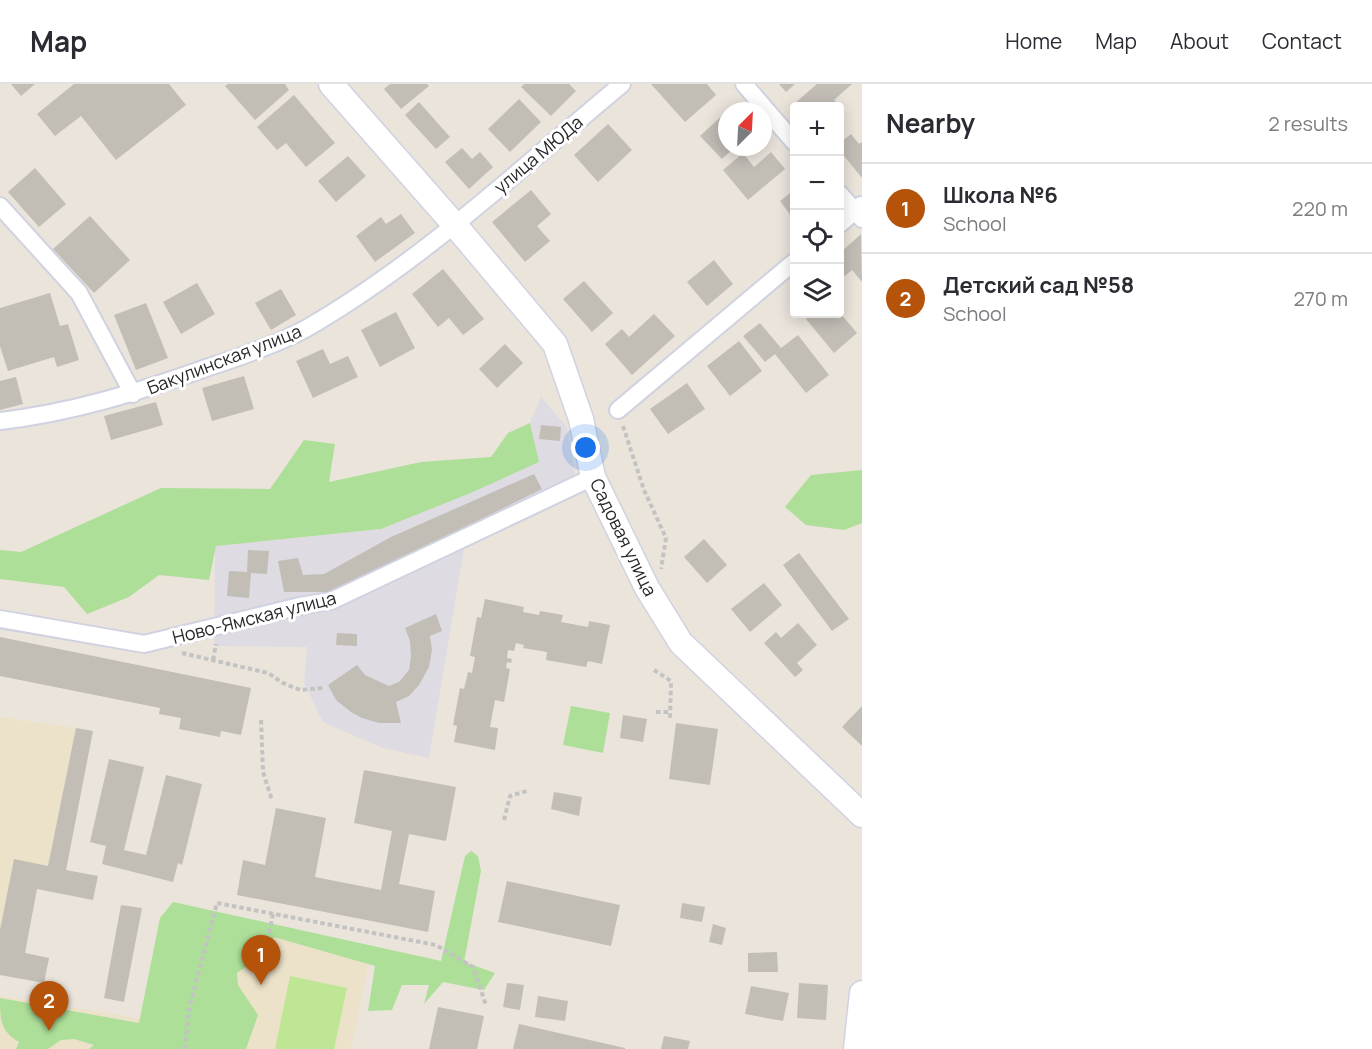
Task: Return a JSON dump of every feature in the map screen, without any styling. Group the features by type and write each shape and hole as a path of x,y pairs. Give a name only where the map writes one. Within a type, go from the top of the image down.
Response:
{"street":[{"name":"Садовая улица","path":"331,84 454,224 555,344 581,419 593,477 647,588 681,643 862,815"},
{"name":"улица МЮДа","path":"454,224 622,84"},
{"path":"744,84 790,136"},
{"path":"844,198 860,212 844,222"},
{"path":"0,206 79,293 133,394"},
{"name":"Бакулинская улица","path":"0,421 42,417 133,394 235,358 305,329 399,268 454,224"},
{"path":"618,410 793,264"},
{"name":"Ново-Ямская улица","path":"0,619 144,644 300,606 331,601 593,477"},
{"path":"856,1049 862,993"}],"path":[{"path":"618,410 644,490 666,538 661,570"},
{"path":"213,660 218,635"},
{"path":"178,652 268,673 300,690 323,688"},
{"path":"654,670 671,681 670,719"},
{"path":"656,712 670,712"},
{"path":"261,720 263,772 272,800"},
{"path":"504,820 510,796 527,791"},
{"path":"185,1049 189,1009 217,903 436,945 473,967 486,1005"},
{"path":"269,933 273,914"}],"shaded area":[{"path":"541,397 567,427 578,495 464,549 429,758 383,748 323,722 304,683 307,647 214,646 215,546 381,529 473,492 538,462 530,423"},
{"path":"0,717 76,728 48,866 14,860 0,930"},
{"path":"172,911 370,957 351,1049 0,1049 0,996 150,1020"}],"green space":[{"path":"530,423 539,462 473,492 381,529 216,546 209,580 159,575 129,597 87,614 64,587 0,579 0,550 21,552 161,488 270,489 304,440 335,444 329,482 421,462 491,457 508,433"},
{"path":"862,470 862,523 844,530 806,525 785,507 811,475"},
{"path":"571,706 610,713 603,753 563,745"},
{"path":"471,851 478,856 481,871 464,962 495,973 484,990 443,982 424,1004 429,985 402,985 392,1010 368,1011 375,966 274,937 263,955 237,973 238,985 258,1015 246,1049 89,1049 94,1045 74,1039 61,1040 48,1049 16,1049 19,1042 8,1033 2,1024 0,998 139,1023 160,918 173,902 441,961 465,856"},
{"path":"290,976 347,988 334,1049 275,1049"}],"building":[{"path":"11,84 35,84 21,96"},
{"path":"74,84 169,84 186,105 116,160 81,116 55,136 37,114"},
{"path":"228,84 285,84 289,90 255,120 225,86"},
{"path":"390,84 427,84 429,86 401,109 384,89"},
{"path":"524,84 569,84 576,91 551,116 521,87"},
{"path":"651,84 707,84 716,95 685,122"},
{"path":"779,84 795,84 786,92"},
{"path":"817,84 852,84 834,100 836,102 796,102"},
{"path":"294,95 335,143 306,167 286,143 277,150 257,127"},
{"path":"519,99 541,122 510,152 488,129"},
{"path":"419,102 450,137 436,149 405,115"},
{"path":"718,119 718,155 700,136"},
{"path":"608,124 632,150 598,182 574,155"},
{"path":"851,134 859,144 862,142 862,178 844,156 844,140"},
{"path":"462,148 472,159 480,152 493,167 469,189 445,162"},
{"path":"772,153 785,169 748,200 723,170 739,156 745,156 754,167 766,156 772,156"},
{"path":"348,156 366,176 336,202 318,181"},
{"path":"35,168 66,204 39,227 8,192"},
{"path":"531,190 551,214 537,226 550,241 525,262 492,222"},
{"path":"790,193 790,215 780,201"},
{"path":"401,214 415,233 375,262 356,236 381,217 386,224"},
{"path":"90,216 130,260 94,293 53,249"},
{"path":"861,234 862,282 852,270 844,277 844,249"},
{"path":"714,260 733,284 707,306 687,282"},
{"path":"443,269 484,319 463,335 449,318 438,327 412,294"},
{"path":"584,281 613,313 592,332 563,299"},
{"path":"197,283 215,314 181,334 163,302"},
{"path":"281,289 296,315 271,330 255,303"},
{"path":"50,293 60,326 68,324 79,360 57,367 54,357 8,371 0,346 0,308"},
{"path":"146,303 168,358 136,370 114,315"},
{"path":"396,312 415,348 380,367 361,330"},
{"path":"654,314 675,336 632,375 605,344 622,329 629,337"},
{"path":"844,318 857,333 834,353 806,319"},
{"path":"760,323 781,348 798,335 829,375 806,393 775,354 765,362 743,336"},
{"path":"739,341 762,371 730,396 707,366"},
{"path":"505,344 523,363 497,388 479,369"},
{"path":"323,349 330,364 348,356 358,377 313,398 296,361"},
{"path":"244,376 254,409 212,421 202,388"},
{"path":"16,377 23,404 0,410 0,381"},
{"path":"687,383 705,409 668,434 650,409"},
{"path":"156,402 163,425 111,440 104,416"},
{"path":"541,425 561,427 560,441 539,439"},
{"path":"534,474 542,489 334,592 284,592 278,561 298,558 303,575 324,574 391,537"},
{"path":"704,539 727,565 707,583 684,557"},
{"path":"248,550 269,551 267,574 251,573 249,598 227,596 229,571 247,572"},
{"path":"799,553 849,619 832,631 783,565"},
{"path":"764,583 782,605 750,632 731,609"},
{"path":"485,599 524,607 523,612 539,615 540,611 563,615 561,622 588,627 589,621 610,625 602,664 588,661 586,667 546,660 547,652 523,648 524,645 516,643 514,651 508,650 507,658 512,659 511,663 507,662 506,668 510,669 504,702 495,700 490,727 498,728 495,750 454,742 457,726 453,725 460,688 464,689 468,672 472,673 475,657 470,656 477,617 481,618"},
{"path":"436,614 442,631 430,636 432,650 429,667 419,685 409,696 396,702 401,723 379,723 362,718 336,700 328,685 357,665 365,675 389,686 399,682 409,670 411,657 410,641 405,628"},
{"path":"798,623 817,645 797,663 803,670 795,677 764,643 776,632 781,638"},
{"path":"337,633 357,634 357,646 336,645"},
{"path":"0,637 251,688 241,735 221,731 220,737 179,729 181,718 159,714 160,708 0,676"},
{"path":"862,706 862,746 842,727"},
{"path":"623,715 647,719 643,742 620,738"},
{"path":"676,723 718,729 710,785 669,779"},
{"path":"76,728 93,731 66,870 98,876 93,900 37,889 25,953 49,958 44,983 0,975 0,930 14,859 48,866"},
{"path":"109,759 144,767 124,850 146,855 166,775 202,784 182,865 178,863 173,882 102,864 106,846 90,842"},
{"path":"364,770 456,787 446,841 409,834 399,884 435,891 428,932 237,895 243,860 265,865 276,808 326,818 315,877 381,890 392,831 354,823"},
{"path":"554,792 582,797 579,816 551,809"},
{"path":"507,881 620,905 611,946 498,922"},
{"path":"682,903 705,907 702,922 680,918"},
{"path":"121,905 142,908 124,1002 104,998"},
{"path":"713,924 726,928 722,945 709,942"},
{"path":"777,952 778,972 748,972 748,953"},
{"path":"507,983 524,985 520,1010 503,1007"},
{"path":"799,983 828,985 826,1020 797,1018"},
{"path":"751,986 789,993 783,1021 745,1014"},
{"path":"538,996 568,1001 565,1021 535,1017"},
{"path":"438,1007 484,1016 477,1049 429,1049"},
{"path":"519,1024 625,1048 625,1049 513,1049"},
{"path":"664,1036 690,1041 688,1049 661,1049"}],"place":[{"name":"Школа №6","path":"261,985"},
{"name":"Детский сад №58","path":"49,1031"}]}
